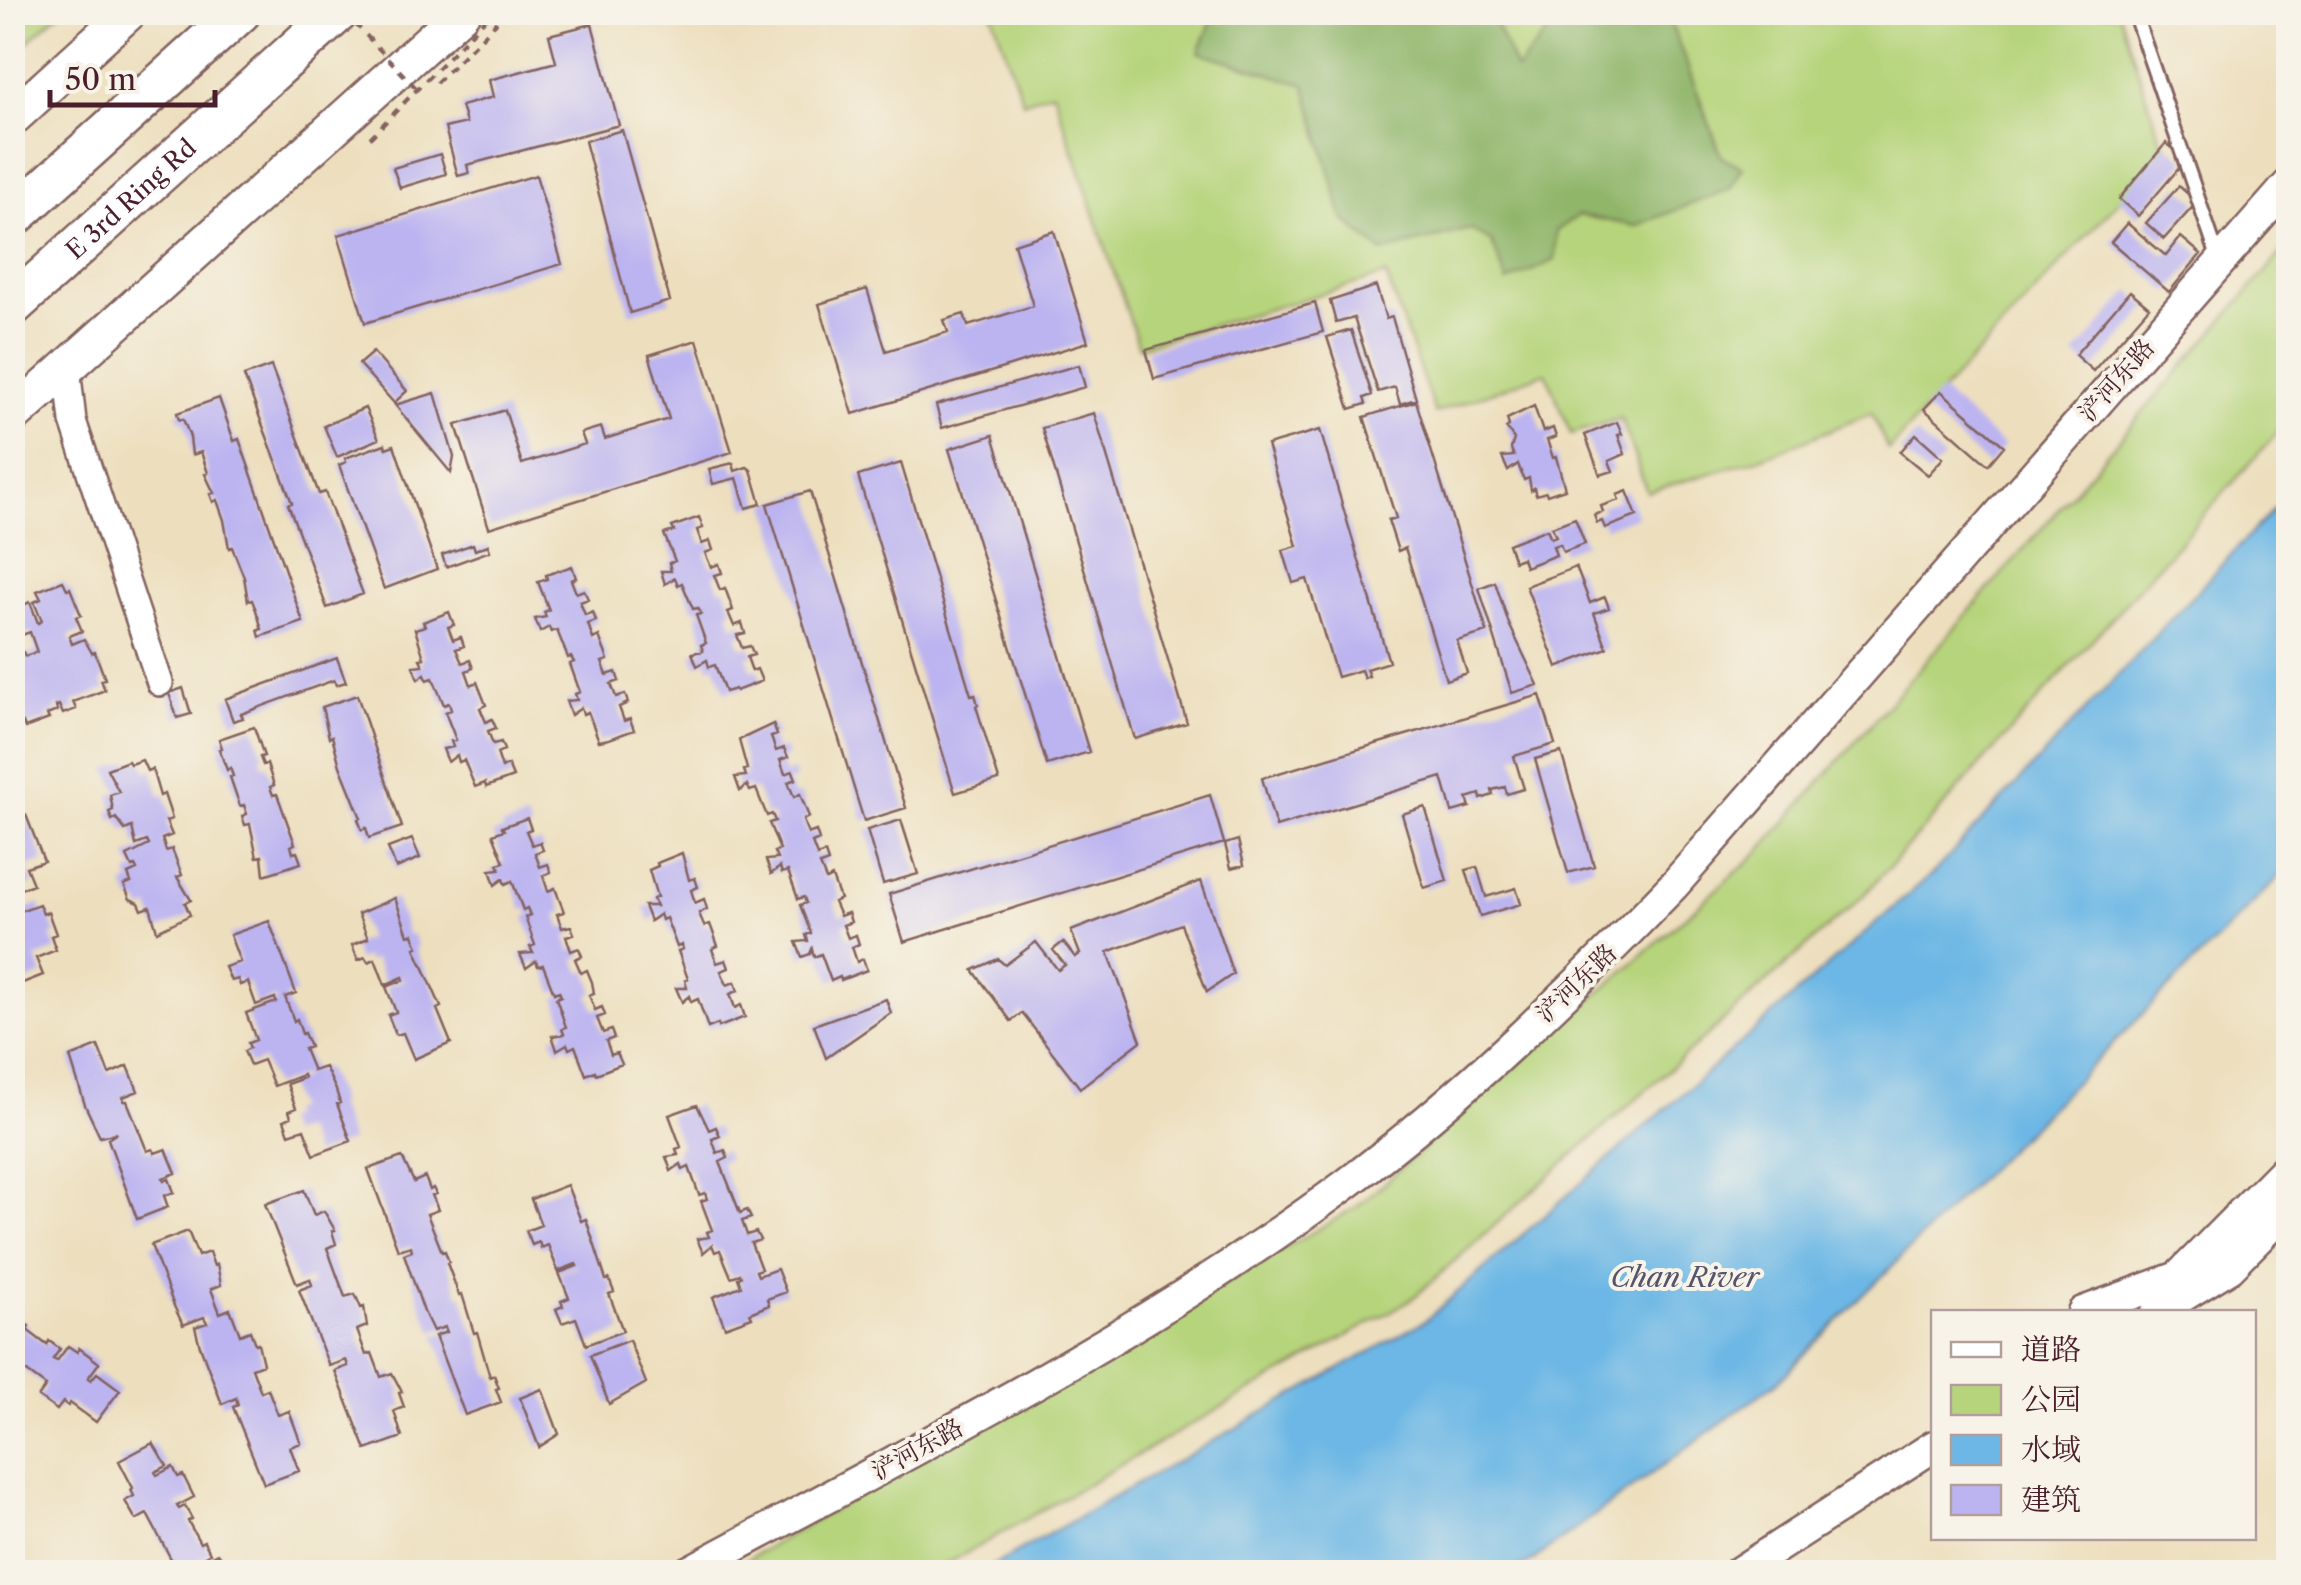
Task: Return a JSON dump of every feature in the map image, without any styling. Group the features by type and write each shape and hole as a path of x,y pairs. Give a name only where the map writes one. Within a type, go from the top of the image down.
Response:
{"highway":[{"path":"12,218 240,12"},
{"name":"E 3rd Ring Rd","path":"12,306 341,12"}],"main road":[{"path":"12,118 128,12"},
{"path":"12,417 462,12"}],"street":[{"name":"浐河东路","path":"688,1572 941,1437 1149,1318 1346,1184 1435,1113 1601,960 1674,885 2288,185"},
{"path":"67,367 73,421 160,683"},
{"path":"2089,1310 2178,1277 2288,1166"},
{"path":"2161,1310 2230,1267 2288,1208"},
{"path":"1740,1572 1931,1448"}],"lane":[{"path":"2134,12 2220,262"}],"path":[{"path":"341,12 417,89"},
{"path":"370,138 487,17 496,23 434,86"}],"green space":[{"path":"13,12 59,12 59,13 13,56"},
{"path":"992,13 2119,13 2165,151 1888,450 1872,413 1758,459 1647,492 1621,418 1571,434 1546,372 1435,413 1386,275 1139,347 1053,91 1023,102"},
{"path":"1215,13 1491,13 1516,70 1563,13 1667,13 1722,157 1743,167 1730,189 1635,226 1579,215 1556,231 1555,260 1507,282 1492,242 1470,229 1382,252 1343,218 1305,85 1199,52"},
{"path":"2288,246 2288,421 1864,895 1412,1299 933,1572 725,1572 1358,1206 1761,850"}],"water":[{"name":"Chan River","path":"2288,494 2288,868 1777,1382 1528,1564 1509,1572 982,1572 1426,1320 1933,873"}],"building":[{"path":"592,24 619,125 467,165 469,173 458,176 445,128 466,123 461,106 493,97 489,80 556,62 549,35"},
{"path":"622,130 670,301 630,313 585,141"},
{"path":"2166,143 2186,160 2138,216 2119,199"},
{"path":"440,154 446,174 400,188 393,168"},
{"path":"536,175 562,264 365,323 338,235"},
{"path":"2179,186 2197,202 2164,239 2146,223"},
{"path":"2127,223 2166,256 2181,237 2201,254 2169,292 2111,242"},
{"path":"1054,231 1088,342 853,414 819,304 867,289 886,351 948,332 944,320 964,314 968,326 1033,306 1014,244"},
{"path":"1376,286 1386,319 1392,317 1416,399 1400,404 1395,387 1378,392 1354,318 1336,323 1330,301"},
{"path":"2130,291 2149,307 2093,371 2075,355"},
{"path":"1315,303 1323,332 1154,379 1146,350"},
{"path":"1351,330 1372,395 1364,398 1366,404 1350,409 1327,337"},
{"path":"697,340 732,452 489,528 456,425 505,410 522,464 585,444 581,433 601,427 605,439 669,419 649,355"},
{"path":"373,352 407,391 394,403 359,364"},
{"path":"1079,365 1085,387 942,428 936,405"},
{"path":"271,366 319,494 325,492 363,594 327,608 244,376"},
{"path":"1941,391 2004,446 1988,465 1924,409"},
{"path":"435,393 454,457 451,473 395,405"},
{"path":"219,398 234,441 239,439 303,622 260,637 258,630 262,629 256,610 252,600 248,601 244,577 232,547 229,548 217,500 213,502 210,494 214,493 201,452 192,455 190,437 177,413"},
{"path":"1416,401 1487,632 1457,641 1467,673 1446,680 1405,548 1398,551 1388,520 1396,518 1364,417"},
{"path":"1534,406 1543,432 1553,428 1556,437 1547,440 1565,489 1547,495 1536,495 1518,464 1508,471 1502,457 1514,456 1514,439 1506,428 1507,419"},
{"path":"365,408 379,439 337,457 324,426"},
{"path":"1094,413 1187,723 1135,739 1042,428"},
{"path":"1617,422 1625,454 1609,461 1613,471 1600,475 1585,435"},
{"path":"1320,430 1389,662 1366,669 1369,676 1364,678 1361,670 1337,677 1307,579 1293,583 1283,550 1297,546 1267,445"},
{"path":"1916,434 1943,458 1928,475 1900,452"},
{"path":"993,435 1089,752 1047,765 949,449"},
{"path":"385,444 386,448 394,445 437,569 384,589 339,465 346,462 345,458"},
{"path":"733,463 735,471 747,467 751,470 761,504 746,508 737,478 713,484 709,469"},
{"path":"901,463 999,780 955,793 858,476"},
{"path":"810,491 906,808 864,821 767,504"},
{"path":"1627,491 1637,516 1605,528 1602,521 1597,523 1594,515 1603,512 1601,506 1619,500 1617,495"},
{"path":"699,517 703,528 697,530 702,544 710,541 713,550 705,553 711,567 719,564 722,573 714,575 720,590 725,588 734,626 742,623 745,633 737,635 742,648 750,646 754,655 747,657 752,671 757,669 762,681 736,691 725,692 715,665 709,667 707,660 697,666 692,653 703,651 701,645 706,643 696,615 701,614 698,608 693,609 682,583 678,585 675,578 665,584 661,571 671,571 669,563 675,561 664,534"},
{"path":"1575,518 1585,544 1563,552 1560,544 1553,546 1556,555 1525,567 1522,558 1514,561 1508,544 1547,529 1551,538 1556,536 1552,527"},
{"path":"473,544 475,550 488,545 490,551 446,567 442,555"},
{"path":"572,566 576,578 571,580 576,593 584,590 588,599 580,602 585,615 593,612 596,621 588,624 593,639 599,636 608,660 602,662 607,675 616,672 619,681 611,684 616,697 625,694 628,703 619,707 624,721 630,719 634,730 599,741 588,712 583,714 581,708 571,715 566,701 577,700 575,694 580,692 570,664 574,662 568,658 557,630 551,632 549,627 540,632 535,619 546,617 544,612 549,610 538,582"},
{"path":"1576,567 1590,603 1605,597 1609,608 1594,613 1607,648 1557,667 1526,586"},
{"path":"63,581 81,615 76,617 82,631 69,636 72,644 84,639 95,652 105,690 73,702 76,709 63,714 59,705 57,711 47,715 49,719 25,728 23,723 12,727 12,656 37,652 30,632 19,636 12,610 30,602 38,623 42,621 34,602 41,599 37,591"},
{"path":"1495,582 1509,624 1538,685 1512,693 1479,588"},
{"path":"449,612 454,625 448,627 453,640 461,637 464,646 456,649 462,663 470,660 473,668 466,671 471,685 477,682 486,705 480,708 486,722 492,719 496,728 488,731 493,744 501,742 504,750 497,753 502,768 508,765 513,777 486,787 485,783 475,787 464,760 459,762 457,755 448,762 443,749 453,747 451,741 456,740 445,712 451,710 449,703 444,705 433,678 427,680 425,674 418,679 413,666 423,665 420,659 424,658 415,629"},
{"path":"337,658 346,682 336,685 334,680 241,714 243,718 233,721 225,699"},
{"path":"183,688 191,714 177,718 169,693"},
{"path":"357,695 402,827 369,838 358,819 361,818 332,736 329,738 322,707"},
{"path":"1540,695 1555,744 1514,756 1524,789 1507,794 1505,787 1492,790 1493,795 1481,799 1480,794 1467,798 1470,807 1452,812 1442,777 1276,827 1262,778"},
{"path":"773,724 777,735 771,737 776,751 784,748 788,757 780,760 785,774 793,771 796,779 788,782 794,797 800,794 809,817 803,820 808,834 816,831 819,840 812,843 817,856 825,853 828,862 820,865 826,880 832,877 840,899 834,902 840,916 848,913 851,922 843,925 848,938 856,935 859,944 852,947 857,962 863,959 867,970 841,980 840,977 831,981 821,954 814,957 812,949 802,957 796,942 808,941 806,935 811,933 800,905 806,903 804,897 798,899 788,871 782,873 780,867 771,874 766,860 777,859 774,852 780,850 769,823 775,821 772,814 767,816 756,789 750,791 747,785 740,791 735,777 746,776 747,769 739,740"},
{"path":"254,727 264,756 260,757 263,765 267,764 274,785 270,787 273,795 277,794 295,844 291,846 293,853 297,852 301,863 264,875 262,856 257,857 250,824 245,825 242,816 247,814 244,805 240,806 230,777 233,776 219,749 219,739"},
{"path":"1561,752 1594,866 1568,873 1535,759"},
{"path":"142,760 147,771 152,769 160,796 164,794 172,819 166,821 172,835 162,839 166,851 172,849 182,875 177,877 191,900 185,903 190,915 157,931 150,907 142,910 139,903 130,899 124,885 131,882 128,874 137,870 127,856 149,845 147,841 136,845 132,827 125,830 116,818 112,820 109,812 113,810 110,795 119,792 107,769"},
{"path":"1210,795 1224,843 904,942 889,894"},
{"path":"1425,807 1447,881 1424,888 1402,814"},
{"path":"26,815 44,861 26,867 33,884 13,892 20,911 39,904 43,914 48,912 56,934 51,936 56,950 36,958 43,975 20,984 17,976 12,978 12,819"},
{"path":"527,818 531,829 526,831 532,845 540,842 543,850 535,853 540,867 548,864 551,872 543,876 548,891 555,888 564,912 557,914 562,928 571,926 574,934 566,936 571,951 579,948 582,956 575,959 581,973 587,970 592,982 594,993 589,995 595,1010 602,1007 605,1015 597,1018 603,1033 611,1030 614,1038 606,1041 611,1055 617,1053 622,1064 596,1074 595,1071 586,1075 575,1046 569,1049 567,1044 557,1050 552,1036 564,1034 562,1029 566,1027 556,998 561,996 559,991 554,993 543,965 538,966 536,961 526,968 520,954 533,953 530,947 535,945 525,917 530,915 527,908 523,910 512,881 505,884 503,879 495,885 490,870 500,869 498,864 504,862 493,834"},
{"path":"901,820 918,874 883,884 867,830"},
{"path":"412,839 420,858 396,868 388,848"},
{"path":"1238,840 1244,865 1231,868 1225,844"},
{"path":"682,853 689,880 695,878 698,887 691,890 695,903 704,899 707,909 699,913 704,926 710,924 718,946 712,949 717,963 726,960 729,968 721,971 727,985 735,982 738,991 730,994 735,1008 741,1005 745,1017 719,1027 718,1024 708,1028 698,999 691,1002 689,996 682,1002 676,988 687,988 688,979 678,951 683,949 682,945 677,947 666,918 662,920 660,914 650,921 644,906 656,906 649,870"},
{"path":"1477,867 1486,897 1516,888 1521,904 1480,916 1466,870"},
{"path":"1201,881 1233,974 1207,992 1181,924 1108,952 1141,1041 1080,1088 1022,1013 1011,1021 973,970 998,959 1005,965 1036,942 1058,970 1065,965 1053,950 1063,942 1075,957 1080,954 1071,931"},
{"path":"395,898 408,935 413,934 451,1043 414,1059 403,1033 396,1035 388,1015 396,1012 386,987 404,980 403,977 385,985 375,959 358,960 352,945 368,938 358,914"},
{"path":"269,921 296,993 285,997 310,1047 304,1049 313,1071 325,1067 351,1141 314,1155 304,1129 289,1134 284,1120 296,1108 287,1084 304,1078 303,1075 274,1086 263,1060 250,1065 244,1051 250,1048 248,1043 256,1040 246,1013 276,1002 275,998 256,1005 248,982 240,985 238,979 231,981 225,967 240,962 230,935"},
{"path":"886,999 891,1013 826,1058 814,1025"},
{"path":"98,1046 109,1074 128,1066 138,1091 123,1097 124,1101 147,1151 166,1149 176,1173 163,1178 169,1179 174,1192 164,1196 168,1207 137,1219 108,1139 117,1133 100,1137 70,1057"},
{"path":"697,1105 709,1130 716,1127 720,1136 712,1139 717,1153 725,1150 728,1158 720,1162 740,1213 747,1210 751,1218 742,1221 747,1235 756,1232 760,1240 751,1243 761,1269 756,1271 758,1276 777,1269 786,1292 767,1299 769,1305 750,1313 752,1317 725,1327 713,1297 741,1286 740,1274 731,1277 720,1250 715,1252 712,1245 703,1253 697,1239 709,1237 707,1232 712,1230 701,1201 707,1199 705,1193 699,1195 689,1167 683,1170 681,1164 671,1171 666,1157 678,1155 676,1149 681,1147 669,1115"},
{"path":"402,1157 414,1182 425,1177 436,1194 432,1195 438,1210 427,1214 442,1252 445,1251 459,1295 462,1294 474,1333 477,1332 490,1377 494,1375 499,1388 496,1389 501,1402 465,1415 435,1336 447,1332 445,1327 433,1331 404,1254 412,1251 411,1246 398,1250 368,1169"},
{"path":"567,1185 581,1221 586,1219 606,1280 609,1279 614,1292 609,1294 623,1331 586,1345 576,1318 562,1323 556,1309 569,1298 559,1273 576,1264 558,1271 548,1245 532,1245 526,1231 541,1225 531,1199"},
{"path":"304,1190 314,1215 324,1211 335,1230 332,1231 336,1244 327,1248 345,1297 355,1294 361,1308 364,1307 367,1326 357,1330 366,1355 372,1353 381,1377 392,1373 402,1392 399,1393 404,1407 394,1411 402,1437 366,1450 335,1371 348,1366 346,1360 329,1366 299,1290 312,1285 310,1279 297,1284 265,1204"},
{"path":"188,1231 198,1256 209,1252 214,1266 217,1264 221,1285 211,1289 220,1313 230,1309 240,1335 250,1331 255,1344 258,1343 263,1364 252,1368 261,1392 268,1389 278,1415 289,1411 301,1443 290,1447 299,1471 264,1484 233,1407 238,1405 236,1398 222,1404 200,1346 195,1327 207,1323 204,1317 183,1325 174,1306 151,1245"},
{"path":"17,1317 47,1345 49,1341 60,1349 53,1359 57,1361 68,1346 77,1352 79,1348 99,1363 88,1378 91,1380 97,1373 120,1390 96,1422 70,1403 68,1406 63,1402 57,1410 38,1397 46,1386 12,1361 12,1324"},
{"path":"629,1340 646,1383 609,1404 590,1355"},
{"path":"542,1389 559,1434 539,1447 520,1398"},
{"path":"153,1443 167,1466 155,1472 157,1475 173,1467 178,1477 183,1475 194,1497 177,1506 185,1506 192,1519 188,1521 210,1553 200,1559 202,1562 218,1553 233,1572 178,1572 147,1514 136,1520 125,1501 134,1496 133,1488 119,1461"}]}
